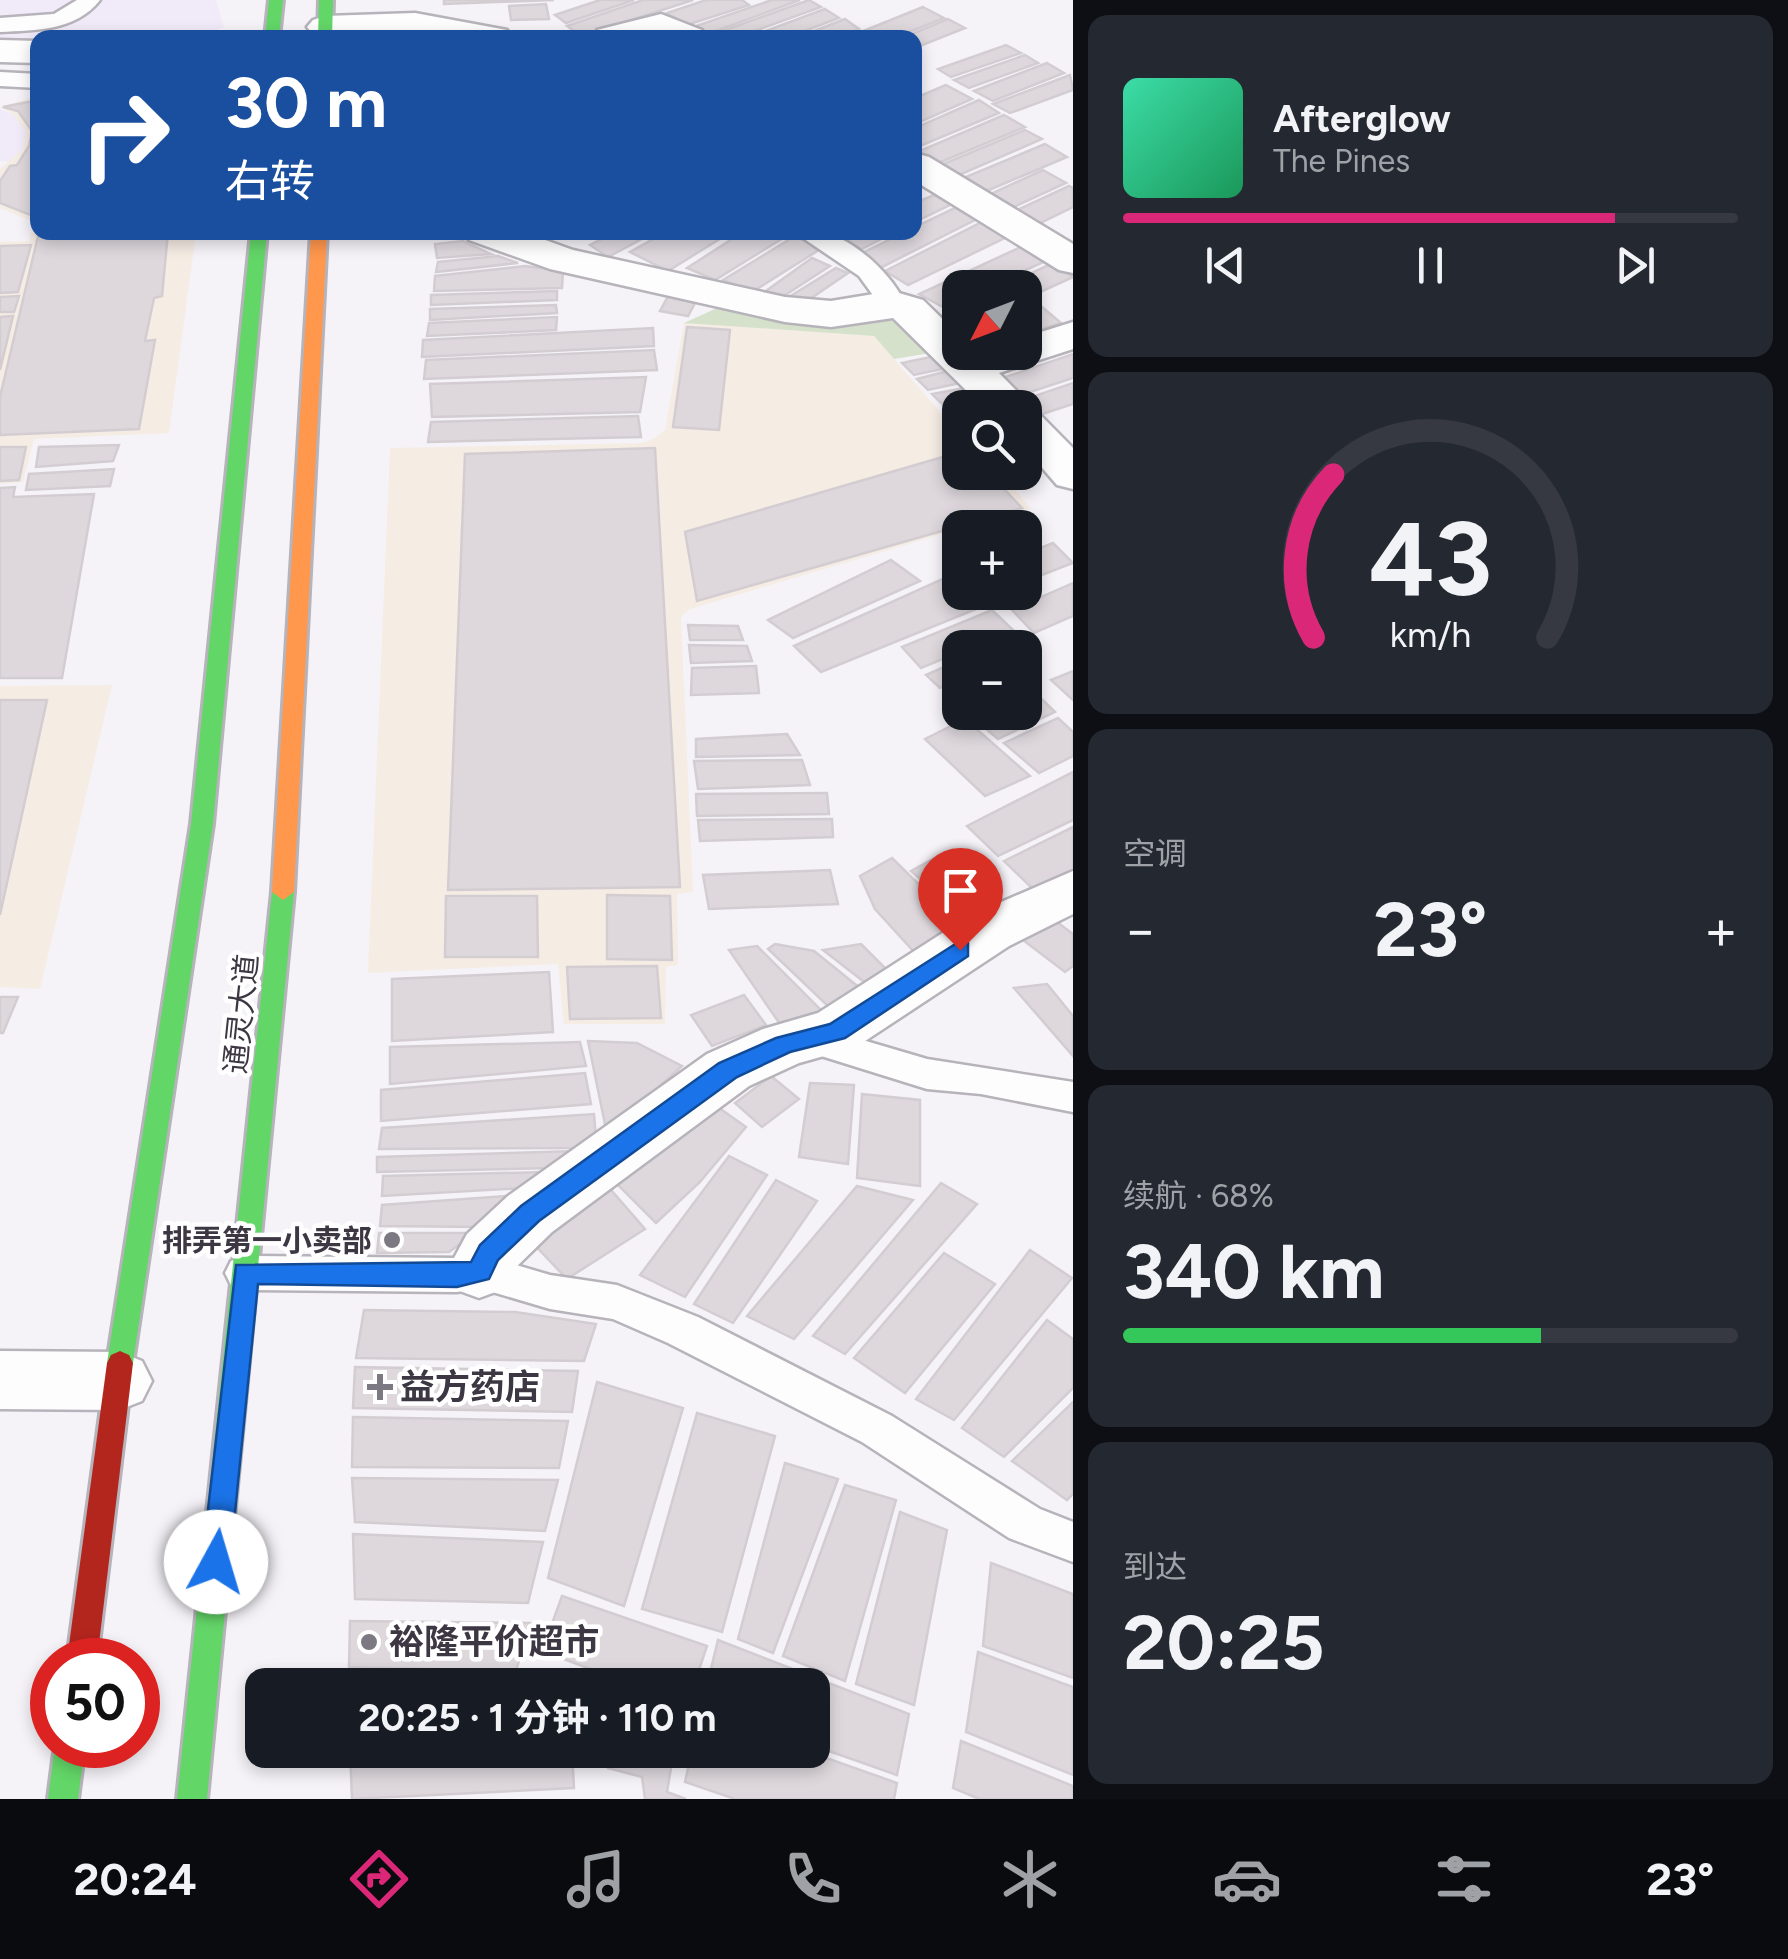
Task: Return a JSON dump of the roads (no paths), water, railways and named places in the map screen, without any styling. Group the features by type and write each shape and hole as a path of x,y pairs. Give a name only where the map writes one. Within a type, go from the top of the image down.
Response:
{"main road":[{"path":"273,30 276,0"},
{"path":"85,1638 202,824 258,240"},
{"name":"通灵大道","path":"192,1799 290,820 320,240"},
{"path":"63,1799 67,1768"}],"street":[{"path":"325,22 415,24 449,30"},
{"path":"644,30 661,26 670,30"},
{"path":"0,51 30,52"},
{"path":"922,168 1073,260"},
{"path":"506,240 564,260 785,309 831,314 892,303 908,309 942,344"},
{"path":"1042,345 1073,335"},
{"path":"968,370 990,390"},
{"path":"1042,440 1073,474"},
{"path":"479,1272 489,1252 530,1214 728,1070 784,1044 816,1040 869,1013 989,931 1073,891"},
{"path":"0,1380 119,1381"}],"lane":[{"path":"0,25 49,22 71,14 89,0"},
{"path":"0,78 30,80"},
{"path":"818,240 872,276 888,290 892,303"},
{"path":"816,1040 927,1074 981,1079 1073,1097"},
{"path":"246,1273 457,1276 479,1272 550,1292 617,1302 683,1330 877,1429 1025,1524 1073,1542"}],"place":[{"name":"排弄第一小卖部","path":"392,1240"},
{"name":"益方药店","path":"380,1387"},
{"name":"裕隆平价超市","path":"369,1642"}]}
